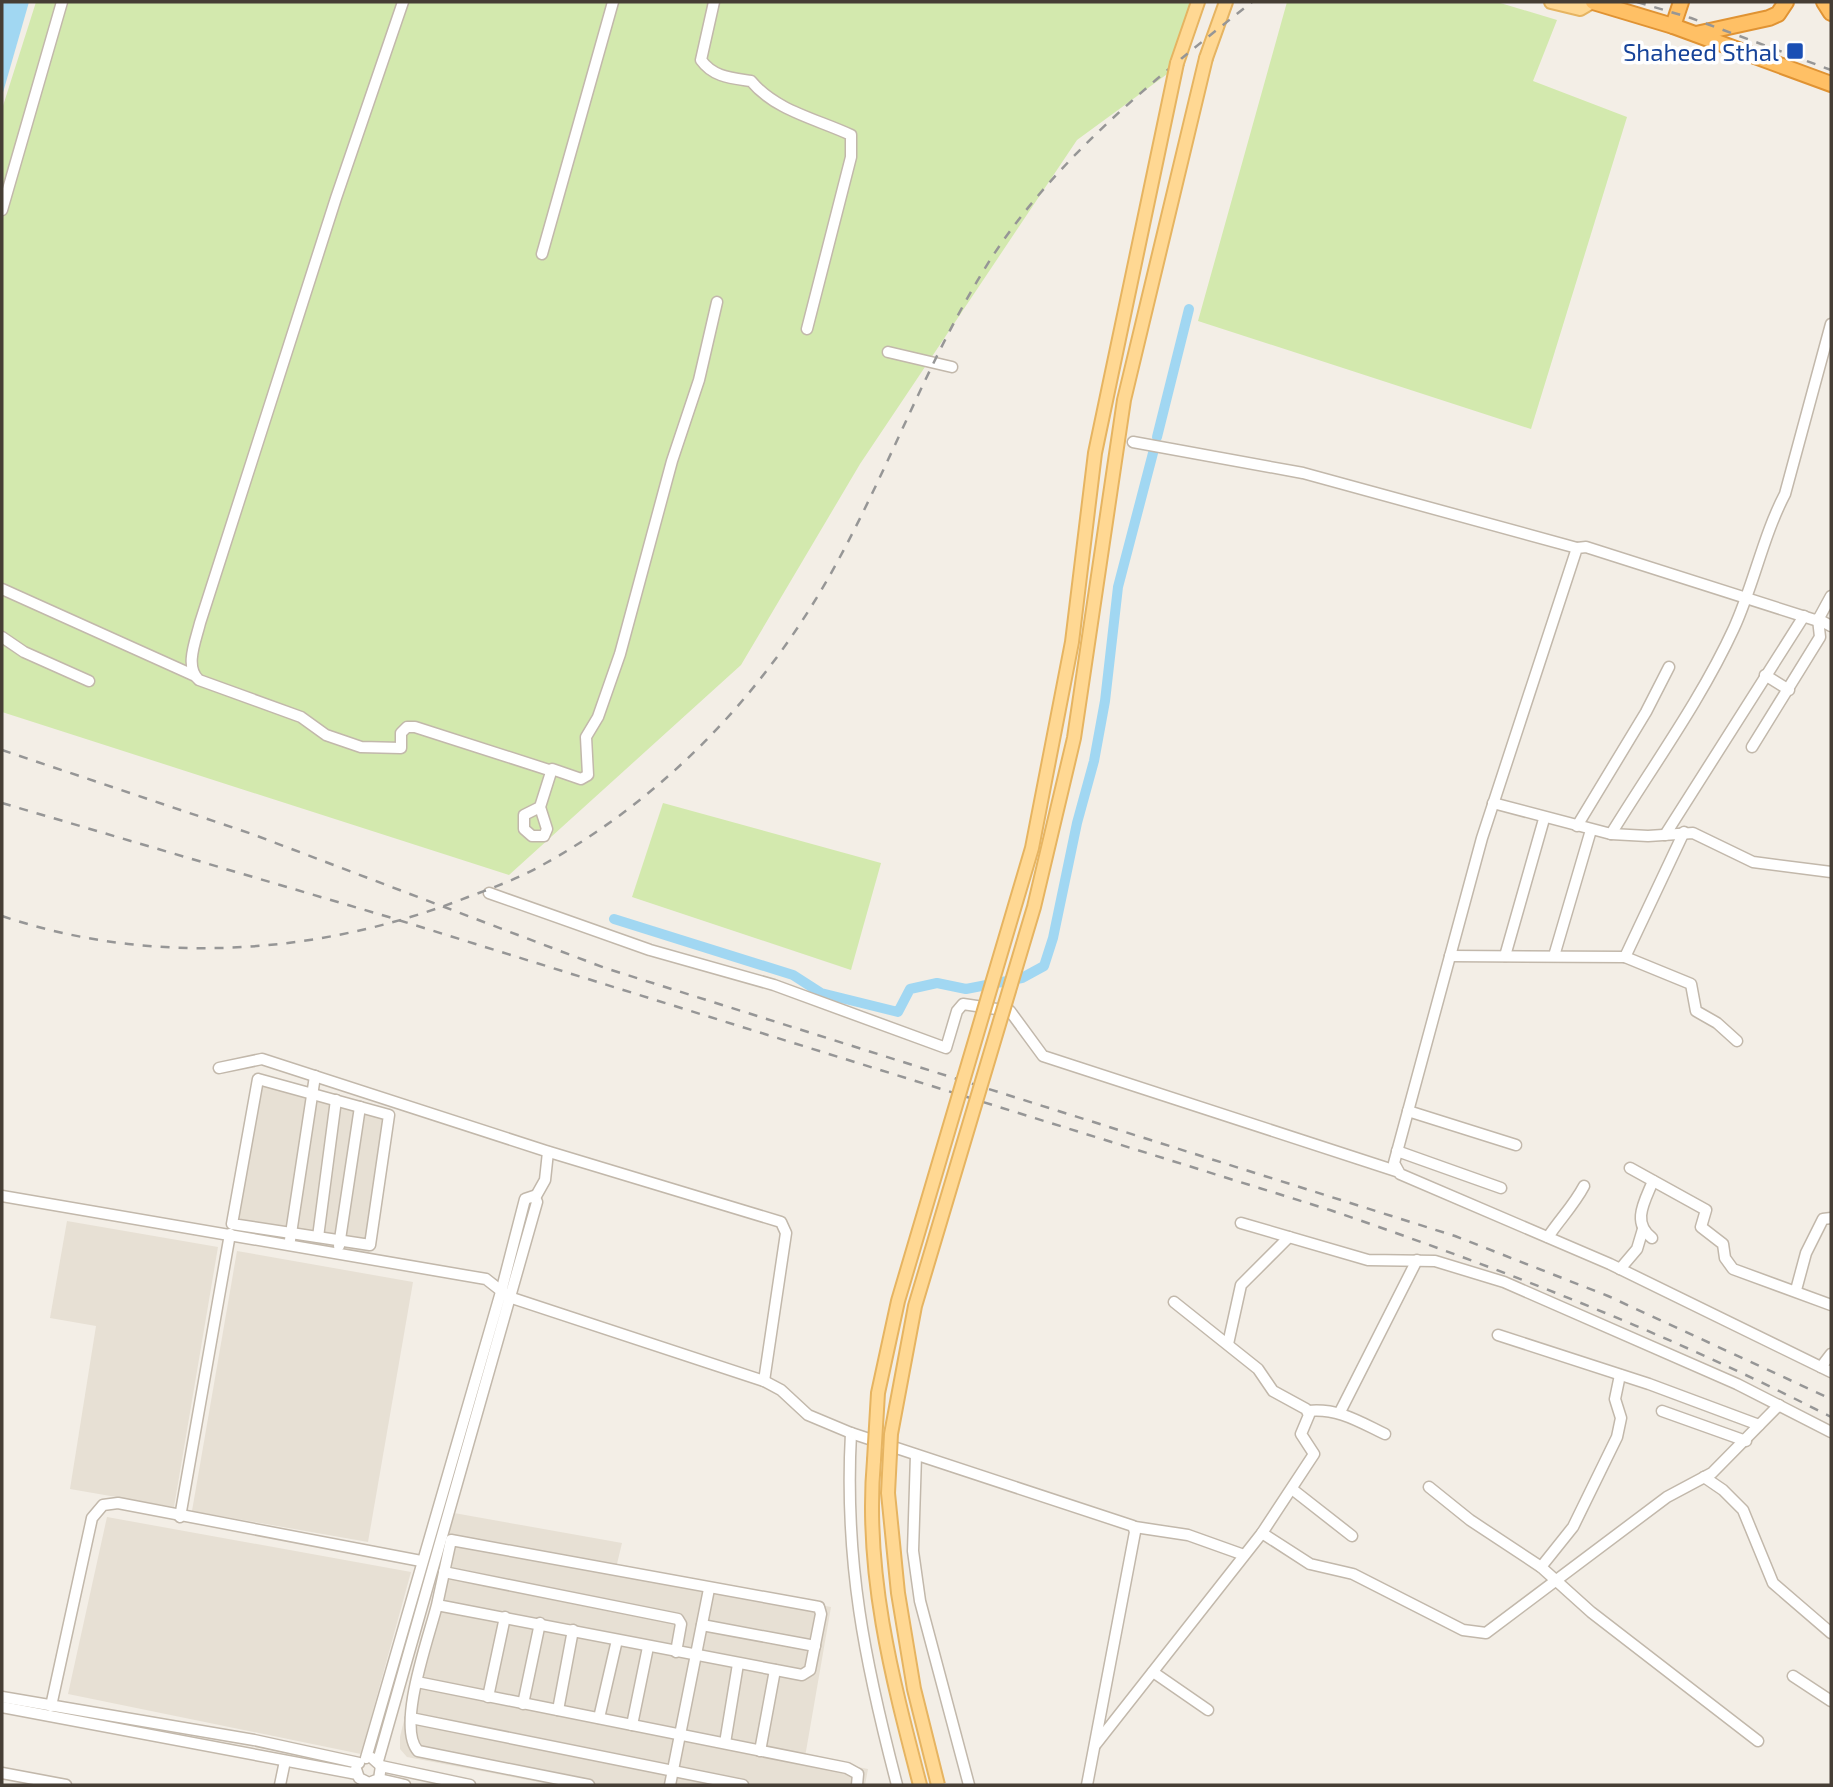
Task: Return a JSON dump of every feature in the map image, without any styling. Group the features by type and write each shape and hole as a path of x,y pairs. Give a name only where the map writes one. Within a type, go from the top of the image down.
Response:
{"highway":[{"path":"1592,2 1673,26 1831,84"},
{"path":"1673,26 1681,2"},
{"path":"1694,34 1769,18 1777,14 1786,2"},
{"path":"1824,2 1831,12"}],"main road":[{"path":"920,1785 898,1704 874,1570 872,1488 878,1392 898,1301 1032,848 1072,642 1094,453 1177,64 1198,2"},
{"path":"938,1785 914,1689 898,1593 888,1493 891,1434 915,1306 1034,907 1071,751 1124,400 1206,58 1226,2"},
{"path":"1551,2 1580,9 1592,2"}],"street":[{"path":"2,210 62,2"},
{"path":"193,675 191,664 200,623 335,198 403,2"},
{"path":"542,254 613,2"},
{"path":"714,2 702,45 701,60 709,70 751,81 762,95 779,106 851,135 851,157 807,329"},
{"path":"2,589 199,680 301,718 326,735 361,747 392,750 401,748 401,733 408,727 415,727 581,779 588,775 586,737 598,717 620,654 672,461 699,380 717,302"},
{"path":"1611,834 1702,686 1734,627 1772,519 1785,494 1831,324"},
{"path":"888,352 952,367"},
{"path":"1133,442 1303,472 1577,548 1586,547 1747,596 1818,619 1831,626"},
{"path":"1396,1171 1397,1151 1493,803 1577,548"},
{"path":"1752,747 1820,637 1818,619 1831,596"},
{"path":"1665,835 1804,616"},
{"path":"2,638 24,652 89,681"},
{"path":"1577,826 1646,712 1669,667"},
{"path":"1765,675 1789,690"},
{"path":"540,807 552,771"},
{"path":"1493,803 1611,834 1665,835 1684,832 1709,839 1733,855 1754,862 1831,872"},
{"path":"1505,956 1544,818"},
{"path":"1555,956 1591,830"},
{"path":"1625,957 1684,832"},
{"path":"489,893 650,950 774,985 946,1048 957,1011 962,1004 1010,1011 1043,1056 1396,1171 1620,1269 1831,1372"},
{"path":"1450,956 1625,957 1691,984 1696,1011 1717,1023 1737,1041"},
{"path":"219,1068 262,1059 548,1152 783,1224 786,1233 764,1381"},
{"path":"290,1239 315,1076"},
{"path":"2,1196 230,1234 290,1239 318,1237 370,1245 389,1115 358,1106 258,1079 232,1224 290,1239 338,1253 491,1281 505,1294 764,1381 782,1390 808,1415 851,1433 1135,1527 1188,1535 1244,1555"},
{"path":"338,1253 358,1106 363,1092"},
{"path":"318,1237 337,1100"},
{"path":"1408,1111 1516,1145"},
{"path":"1397,1151 1501,1188"},
{"path":"377,1782 505,1294 525,1199 528,1195 536,1196 545,1180 548,1152"},
{"path":"1630,1168 1706,1210 1701,1227 1723,1244 1725,1258 1733,1269 1831,1305"},
{"path":"1620,1269 1637,1249 1643,1229 1640,1214 1653,1181"},
{"path":"1548,1237 1564,1214 1573,1208 1584,1186"},
{"path":"1796,1290 1805,1253 1823,1219 1831,1217"},
{"path":"1241,1223 1368,1260 1417,1260 1461,1267 1544,1297 1623,1336 1706,1370 1831,1432"},
{"path":"1643,1229 1652,1238"},
{"path":"180,1517 230,1234"},
{"path":"1228,1344 1241,1285 1289,1237"},
{"path":"1340,1412 1417,1260"},
{"path":"358,1779 421,1561 505,1294"},
{"path":"1174,1302 1258,1369 1273,1391 1308,1411 1340,1412 1385,1434"},
{"path":"1498,1335 1759,1425"},
{"path":"1821,1367 1831,1354"},
{"path":"1541,1567 1573,1527 1617,1437 1621,1418 1615,1399 1620,1375"},
{"path":"1262,1533 1310,1564 1353,1574 1470,1633 1486,1633 1494,1630 1667,1497 1704,1477 1746,1441 1779,1405"},
{"path":"1094,1748 1262,1533 1314,1455 1301,1434 1308,1411"},
{"path":"1662,1411 1746,1441"},
{"path":"851,1433 849,1474 852,1575 858,1618 897,1785"},
{"path":"916,1455 912,1551 920,1601 969,1785"},
{"path":"1704,1477 1723,1490 1743,1510 1773,1583 1831,1633"},
{"path":"1429,1487 1481,1528 1541,1567 1655,1663 1758,1741"},
{"path":"1292,1489 1352,1536"},
{"path":"51,1706 95,1511 103,1505 118,1503 421,1561"},
{"path":"1087,1785 1135,1527"},
{"path":"437,1605 540,1623 738,1664 807,1674 821,1614 819,1607 451,1541 417,1682 410,1737 418,1751 589,1785"},
{"path":"444,1572 678,1619 681,1624 676,1652"},
{"path":"670,1785 709,1589"},
{"path":"488,1696 505,1617"},
{"path":"523,1703 540,1623"},
{"path":"702,1625 815,1646"},
{"path":"558,1710 573,1630"},
{"path":"599,1718 617,1640"},
{"path":"632,1725 648,1647"},
{"path":"725,1743 738,1664"},
{"path":"760,1751 775,1670"},
{"path":"1153,1672 1208,1710"},
{"path":"1793,1676 1831,1701"},
{"path":"417,1682 852,1770 858,1774 857,1785"},
{"path":"2,1697 362,1760 470,1785"},
{"path":"2,1707 285,1760 365,1782 405,1785"},
{"path":"411,1718 743,1785"},
{"path":"280,1785 285,1760"},
{"path":"4,1785 4,1773 66,1785"}],"shaded area":[{"path":"260,1077 391,1119 369,1253 233,1228"},
{"path":"67,1221 218,1247 174,1507 70,1489 96,1326 50,1318"},
{"path":"237,1251 413,1282 368,1542 192,1511"},
{"path":"454,1513 622,1543 616,1568 831,1607 805,1757 868,1769 865,1785 554,1785 407,1757 400,1749 400,1737"},
{"path":"107,1517 411,1572 361,1754 68,1694"}],"green space":[{"path":"36,2 1196,2 1185,61 1077,140 860,464 741,665 509,875 2,712 2,109"},
{"path":"1287,2 1497,2 1557,20 1533,81 1627,117 1531,429 1198,321"},
{"path":"663,803 881,863 851,970 632,897"}],"water":[{"path":"2,2 29,2 2,96"}],"waterway":[{"path":"1157,437 1189,309"},
{"path":"614,919 793,975 821,993 898,1012 910,989 937,983 966,989 1022,978 1044,966 1053,938 1077,823 1094,761 1105,701 1118,587 1153,453"}],"railway":[{"path":"2,916 59,932 118,943 177,948 296,942 354,932 412,917 498,886 546,863 619,816 654,789 717,729 746,696 798,627 851,537 965,302 992,257 1019,220 1079,151 1112,119 1252,2"},
{"path":"1637,2 1691,18 1831,70"},
{"path":"2,750 252,834 605,968 1455,1236 1608,1296 1831,1399"},
{"path":"2,803 392,918 1330,1210 1585,1304 1709,1358 1831,1417"}],"place":[{"name":"Shaheed Sthal","path":"1795,51"}]}
